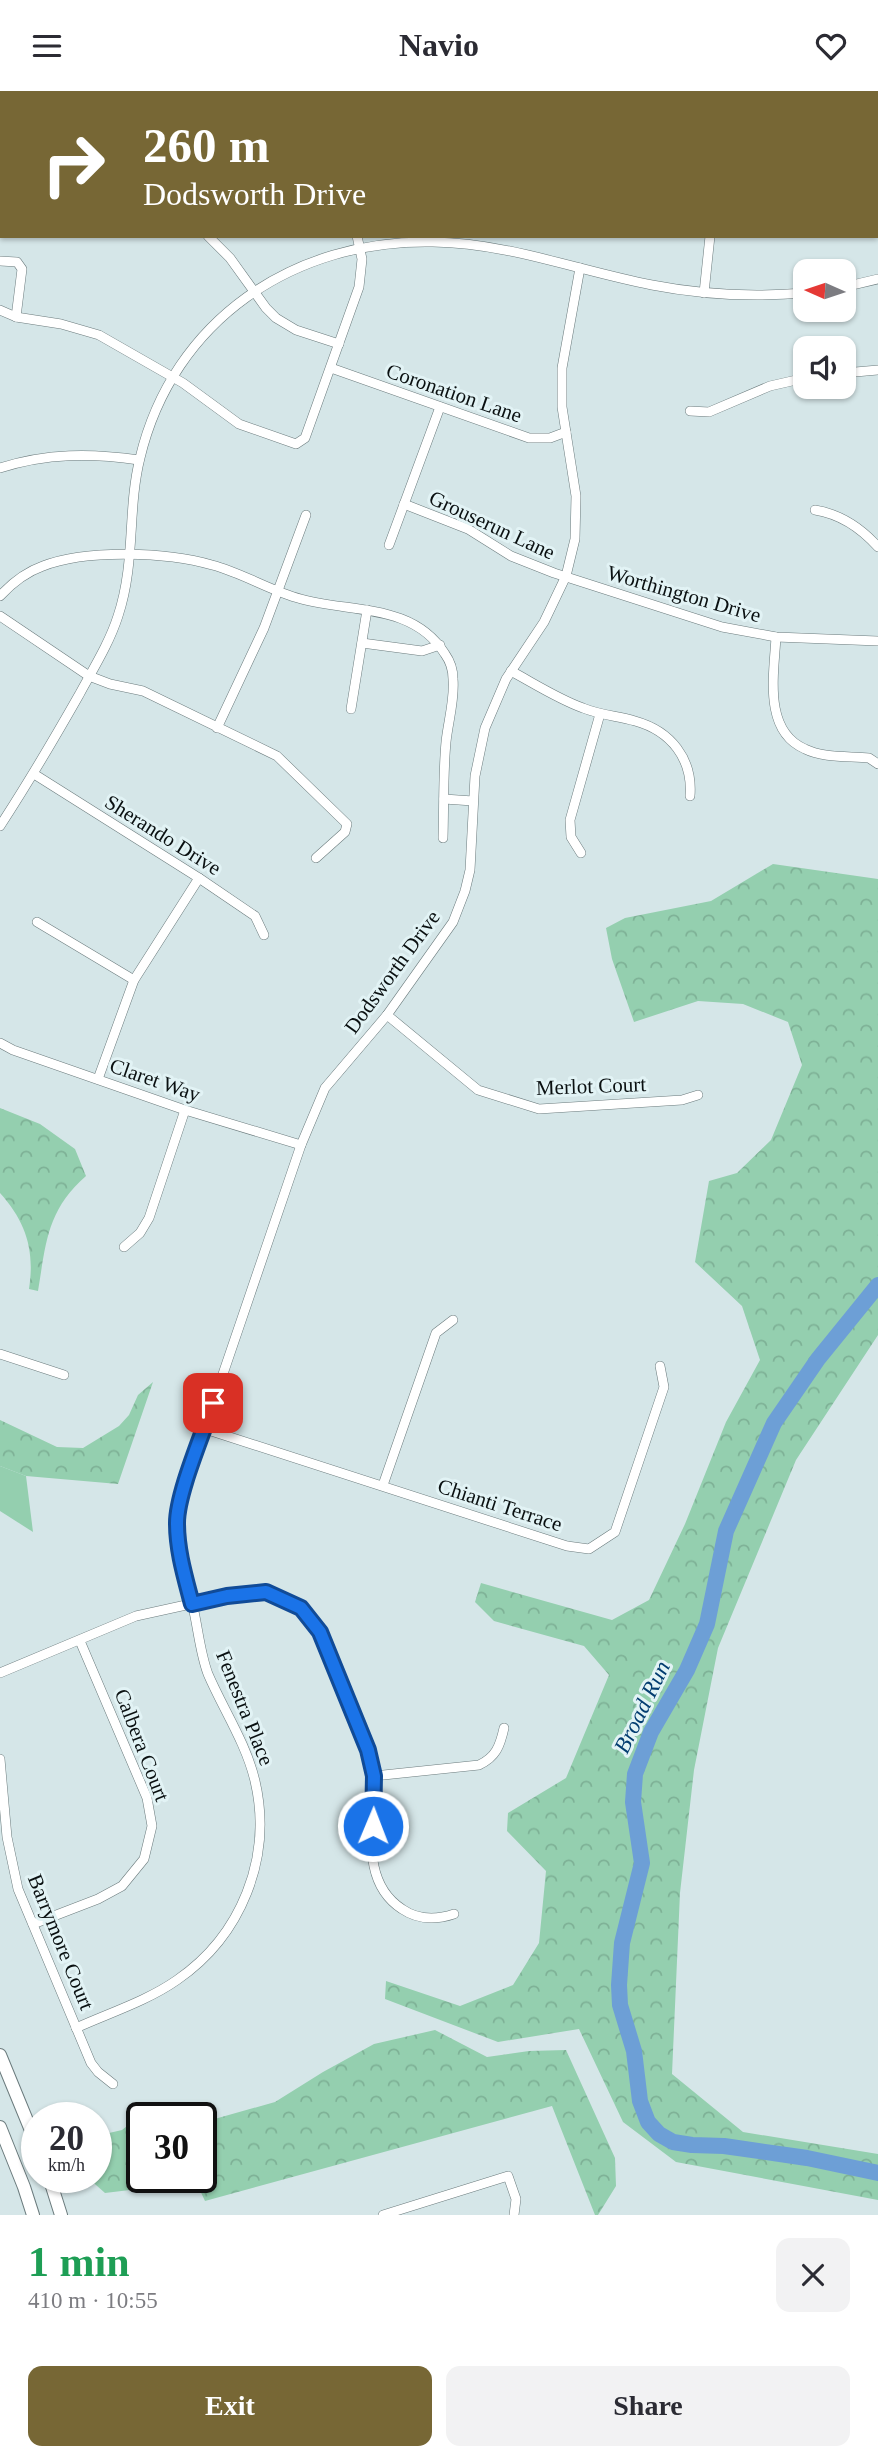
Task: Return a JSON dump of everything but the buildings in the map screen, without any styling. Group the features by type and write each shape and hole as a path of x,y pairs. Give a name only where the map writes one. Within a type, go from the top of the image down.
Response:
{"main road":[{"path":"0,2055 21,2106"},
{"path":"0,2127 33,2215"},
{"path":"54,2193 61,2215"}],"street":[{"path":"210,238 230,258 266,309 284,324 340,344"},
{"path":"0,310 16,317 61,324 99,335 173,377 239,424 296,444 306,438 359,287 362,273 358,238"},
{"path":"704,293 710,238"},
{"path":"0,826 34,774 110,638 118,616 131,555 139,460 150,424 173,377 198,341 214,324 255,291 294,268 332,254 360,247 410,242 463,243 536,256 650,285 704,293 793,294"},
{"path":"0,261 17,262 22,269 16,317"},
{"name":"Dodsworth Drive","path":"192,1604 181,1560 177,1521 179,1503 300,1145 325,1088 387,1015 453,922 470,870 473,801 485,728 493,705 511,671 544,622 566,576 575,539 576,518 575,479 562,407 562,368 580,268"},
{"path":"856,284 878,279"},
{"name":"Coronation Lane","path":"331,368 529,438 550,437 566,432"},
{"path":"856,372 878,370"},
{"path":"690,411 709,412 770,386 793,381"},
{"name":"Grouserun Lane","path":"389,545 440,407"},
{"path":"0,468 35,459 68,455 102,455 139,460"},
{"name":"Grouserun Lane","path":"404,504 468,529 511,556 566,576"},
{"path":"815,510 836,515 849,522 878,547"},
{"path":"217,728 264,628 306,515"},
{"path":"0,596 20,578 45,565 87,556 131,555 184,559 212,565 317,604 367,610 404,619 417,626 440,645 447,656 453,677 445,750 443,838"},
{"name":"Worthington Drive","path":"566,576 722,627 776,637 878,641"},
{"path":"351,709 367,610"},
{"path":"0,616 89,675 110,684 143,691 277,757 347,824 345,832 316,858"},
{"path":"776,637 774,703 779,721 788,737 806,750 869,758 878,764"},
{"path":"362,643 422,651 440,645"},
{"path":"511,671 569,702 600,714 647,725 671,740 685,758 689,771 690,796"},
{"path":"581,853 570,837 570,820 600,714"},
{"name":"Sherando Drive","path":"34,774 255,916 264,935"},
{"path":"444,799 473,801"},
{"path":"98,1079 134,980 199,878"},
{"path":"37,922 134,980"},
{"name":"Merlot Court","path":"387,1015 478,1090 539,1109 682,1100 698,1095"},
{"name":"Claret Way","path":"0,1043 13,1050 186,1110 300,1145"},
{"path":"124,1247 140,1233 149,1218 186,1110"},
{"path":"383,1485 436,1333 453,1320"},
{"path":"0,1354 64,1375"},
{"name":"Chianti Terrace","path":"205,1429 567,1546 589,1549 615,1532 664,1387 660,1366"},
{"path":"0,1673 136,1616 227,1596 266,1592 301,1608 320,1632 368,1750 374,1776 372,1851 374,1870 379,1883 387,1897 410,1914 422,1918 441,1918 454,1914"},
{"name":"Fenestra Place","path":"76,2028 152,1994 196,1966 217,1946 233,1924 245,1900 253,1874 260,1841 260,1818 254,1780 243,1747 207,1670 192,1604"},
{"name":"Calbera Court","path":"33,1924 98,1899 122,1886 144,1859 152,1826 147,1798 80,1641"},
{"path":"374,1776 479,1765 489,1760 497,1751 504,1728"},
{"name":"Barrymore Court","path":"0,1759 7,1837 18,1889 91,2063 113,2084"},
{"path":"383,2215 509,2176 516,2199 514,2215"}],"green space":[{"path":"773,864 878,879 878,1335 796,1460 718,1648 694,1770 680,1893 672,2074 743,2132 878,2154 878,2200 676,2162 623,2122 579,2029 498,2042 385,1999 386,1981 460,2006 513,1985 539,1943 546,1871 507,1831 508,1813 566,1778 609,1675 584,1646 494,1621 475,1602 481,1583 612,1620 649,1600 685,1524 726,1422 760,1360 742,1306 695,1262 709,1181 737,1173 771,1140 802,1065 788,1022 743,1004 698,1001 634,1022 612,959 606,928 625,918 711,901"},
{"path":"0,1108 40,1124 75,1149 86,1176 63,1202 50,1228 38,1291 29,1289 31,1262 22,1226 0,1193"},
{"path":"153,1382 118,1484 26,1476 0,1466 0,1420 57,1447 83,1448 119,1426 129,1415 138,1395"},
{"path":"0,1466 26,1476 33,1532 0,1511"},
{"path":"435,2030 487,2057 529,2051 566,2050 615,2158 616,2186 598,2215 595,2215 552,2106 205,2201 201,2193 217,2193 217,2118 275,2102 374,2044"},
{"path":"126,2127 126,2190 112,2192 112,2132"}],"waterway":[{"name":"Broad Run","path":"878,1285 818,1359 774,1423 726,1531 707,1624 687,1670 651,1732 635,1774 633,1802 642,1863 622,1943 619,1985 620,2005 634,2051 640,2101 648,2122 659,2134 673,2142 807,2158 878,2173"}],"route":[{"path":"213,1403 179,1503 177,1521 177,1539 192,1604 227,1596 266,1592 301,1608 320,1632 368,1750 374,1776 373,1826"}]}
